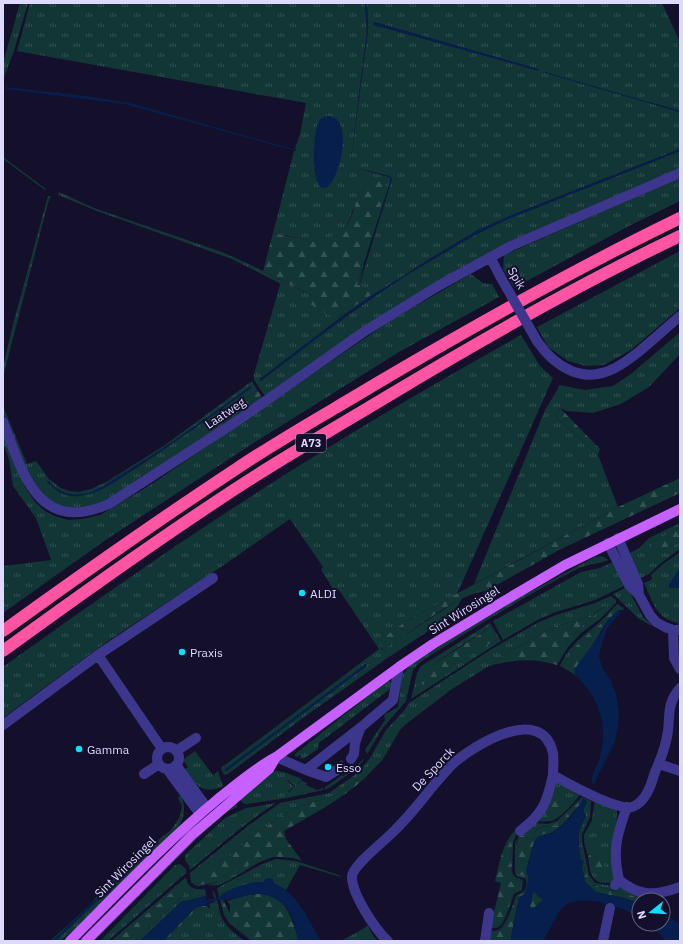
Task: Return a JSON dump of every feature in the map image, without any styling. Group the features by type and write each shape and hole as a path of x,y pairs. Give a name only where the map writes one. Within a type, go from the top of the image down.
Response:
{"highway":[{"name":"A73","path":"3,631 237,468 322,416 477,324 622,246 680,218"},
{"name":"A73","path":"3,651 131,559 250,480 331,430 484,338 633,259 680,236"}],"main road":[{"name":"Sint Wirosingel","path":"70,941 203,811 264,763 276,757 399,667 433,644 565,565 680,509"},
{"name":"Sint Wirosingel","path":"86,941 187,839 269,770 276,757"},
{"path":"203,811 210,819"}],"street":[{"path":"490,257 511,246 680,173"},
{"name":"Spik","path":"490,257 546,353 563,368 575,373 601,374 613,369 631,357 680,316"},
{"name":"Laatweg","path":"3,422 27,479 35,493 46,504 56,510 70,513 95,510 115,500 237,421 394,312 490,257"},
{"path":"618,538 638,584 639,595"},
{"path":"608,543 629,585 639,595 650,615 656,622 665,627 677,630 674,658 680,669"},
{"path":"3,724 98,655 213,578"},
{"path":"98,655 162,749"},
{"path":"306,770 393,700 399,667"},
{"path":"520,831 534,821 540,812 554,775 585,792 617,806 627,807 637,804 643,799 659,764 667,737 670,707 675,694 680,688"},
{"path":"351,759 354,754 355,743 360,728"},
{"name":"De Sporck","path":"388,941 380,934 358,898 352,876 363,860 397,829 454,764 479,744 509,732 528,730 540,734 550,746 553,754 554,775"},
{"path":"176,751 196,738"},
{"path":"144,774 167,766 178,758 176,751 168,747 162,749 157,754 157,758 167,766 203,811"},
{"path":"276,757 326,778 337,770"},
{"path":"659,764 680,771"},
{"path":"627,807 620,826 616,847 617,882 639,892 646,893 660,893 680,887"},
{"path":"603,941 610,908"},
{"path":"485,941 489,913"}],"green space":[{"path":"20,3 28,3 14,51 3,80 3,63"},
{"path":"30,3 365,3 367,32 350,166 368,30 367,3 662,3 680,42 678,45 680,50 680,111 638,99 680,112 680,149 517,213 478,230 428,260 348,312 260,379 260,381 349,314 411,272 475,235 508,219 680,151 680,170 523,236 265,396 254,380 254,374 280,285 279,283 232,259 97,211 58,195 59,192 94,208 222,252 313,296 335,319 371,294 361,286 357,286 364,260 355,205 343,232 329,238 310,240 273,233 294,151 296,150 306,103 17,51","holes":["374,22 538,69 538,70 374,25","359,169 389,176 392,179 360,283 364,263 391,179 389,177"]},
{"path":"3,157 46,189 45,190 3,159"},
{"path":"362,178 383,182 387,186 357,285 361,285 372,294 335,319 310,304 313,296 263,271 273,233 304,239 320,239 344,230 349,223 356,203"},
{"path":"680,178 680,201 627,227 514,288 503,269 504,255"},
{"path":"48,196 51,196 3,377 3,367 13,324"},
{"path":"680,251 680,308 631,350 604,365 586,366 568,361 548,347 537,327"},
{"path":"471,274 483,283 492,284 499,297 399,352 252,444 107,539 3,613 3,566 51,560 36,518 13,486 9,460 3,442 3,431 25,487 35,502 45,511 68,520 100,515 152,484 393,319"},
{"path":"680,332 680,354 649,387 621,404 593,413 567,411 560,408 555,416 598,455 618,507 474,584 545,410 560,385 585,390 613,386 631,374"},
{"path":"521,335 540,366 553,378 457,594 406,621 380,641 382,650 463,597 455,610 442,622 386,659 307,715 228,774 224,775 221,768 379,649 339,590 335,592 321,570 323,567 290,519 224,565 108,641 3,718 3,667 140,570 261,490 390,410"},
{"path":"252,381 257,390 232,408 236,413 261,395 262,398 124,490 97,505 71,509 56,504 44,496 28,474 3,412 3,406 27,464 36,461 49,479 61,488 70,491 78,492 91,489 108,481 165,445","holes":["250,387 251,388 141,465 101,489 92,492 111,482 209,417","48,481 62,492 75,495 86,494 76,496 68,495 60,492 47,482"]},
{"path":"257,390 261,395 236,413 232,408"},
{"path":"560,408 600,449 598,455 555,416"},
{"path":"680,478 680,493 559,550 486,591 470,595 456,602 383,650 379,641 406,621 618,507"},
{"path":"680,523 680,528 652,543 656,551 680,542 680,549 649,574 639,579 629,555 630,553 639,548 649,538"},
{"path":"680,528 680,542 659,551 652,549 652,543 654,541"},
{"path":"680,552 680,568 669,585 670,588 680,588 680,626 678,626 678,623 665,617 656,608 644,583 651,580 651,575"},
{"path":"602,556 609,560 579,568 558,579 419,663 413,670 406,701 382,729 366,756 367,754 365,750 385,720 384,715 398,707 402,676 408,667 455,636 522,596 595,557"},
{"path":"614,563 626,585 595,600 541,618 503,640 493,621 581,572 600,568"},
{"path":"627,587 643,617 651,624 650,625 639,619 613,594"},
{"path":"611,596 616,600 616,603 600,619 581,633 568,647 566,646 565,642 594,615 609,604 584,619 556,626 510,651 452,689 400,730 383,759 364,779 362,776 336,795 294,808 254,835 228,858 222,860 195,884 205,885 223,880 258,859 268,856 279,856 263,861 218,885 198,886 191,882 190,873 249,825 280,803 329,793 359,772 370,758 386,730 404,711 409,703 490,650 539,622"},
{"path":"610,604 594,615 565,642 566,646 568,647 557,665 548,662 523,660 489,666 510,651 556,626 584,619"},
{"path":"618,604 624,609 617,609 610,614 576,646 562,667 560,666 564,657 574,644"},
{"path":"617,609 619,610 607,621 575,674 577,676 562,667 576,646 602,623 611,612"},
{"path":"490,623 501,641 411,699 417,673 421,666","holes":["491,627 498,638 417,676 451,652"]},
{"path":"491,627 498,638 423,685 417,675"},
{"path":"387,681 392,683 390,689 319,743 318,749 303,759 299,758 301,756 300,755 297,757 295,756 295,754"},
{"path":"195,751 213,775 218,771 223,786 210,790 200,787 184,770 188,767 183,760"},
{"path":"365,758 357,768 325,790 324,788 342,775 343,776"},
{"path":"275,771 284,772 302,779 295,786 288,780 286,782 288,781 294,787 289,791 286,788 289,792 302,780 307,783 306,785 317,790 323,788 323,790 287,798 247,804 243,803 238,798 270,773"},
{"path":"362,776 364,779 345,794 326,807 284,831 286,839 302,861 293,858 268,856 248,865 220,882 200,885 193,883 222,860 228,858 254,835 294,808 336,795"},
{"path":"555,782 581,793 568,809 555,820 535,821"},
{"path":"181,795 184,804 184,813 182,821 177,829 82,925 61,941 50,941 90,905 104,887 135,858 171,830 179,818 182,806 178,798"},
{"path":"564,797 571,799 571,801 562,812 547,817 543,812 552,799"},
{"path":"582,797 591,801 590,817 582,834 582,842 589,875 595,883 613,886 612,890 593,885 585,871 580,840 581,830 587,816 589,802 588,800 582,798 558,825 539,828 536,830 532,840 520,834 516,844 516,854 520,875 527,879 526,886 526,879 517,876 515,873 515,843 520,833 532,823 548,824 557,821"},
{"path":"582,798 588,800 587,816 581,830 580,840 585,871 593,885 631,895 631,900 596,892 585,882 582,867 583,861 580,858 579,841 580,829 586,816 583,811 587,801 583,799 565,822 552,833 534,842 526,871 529,878 525,894 519,897 511,937 512,941 488,941 491,933 500,930 504,926 516,899 520,895 525,893 527,879 516,872 516,846 520,834 532,840 536,831 542,827 558,825"},
{"path":"595,799 617,809 614,883 596,881 590,871 593,873 603,873 603,856 589,854 588,856 584,842 584,835 592,820"},
{"path":"235,801 237,807 226,813 210,826 94,941 89,941"},
{"path":"276,803 243,827 190,870 185,860 185,855 225,818 246,808"},
{"path":"597,811 601,811 603,812 603,820 597,821 594,818 594,814"},
{"path":"518,828 513,844 512,871 511,866 512,839"},
{"path":"518,828 514,833 511,843 511,866 514,879 522,881 522,889 513,894 507,912 499,925 492,927 491,925 501,883 495,881 500,859 508,839"},
{"path":"593,852 603,856 603,865 606,869 605,873 593,873 590,871 588,856"},
{"path":"276,859 296,861 339,875 341,877 300,865 286,890 273,883 274,881 267,881 240,886 221,895 228,916 236,927 253,941 251,941 229,923 224,915 217,888 262,864"},
{"path":"180,864 186,869 186,873 108,941 100,941 175,865"},
{"path":"512,872 515,877 523,880 522,890 514,894 506,916 502,924 499,927 490,928 495,907 492,927 499,925 507,912 513,894 522,889 522,881 514,879"},
{"path":"186,878 191,887 205,889 206,896 181,902 140,941 135,941 183,896 116,941 111,941 184,879"},
{"path":"616,885 647,892 631,892 631,895 615,891"},
{"path":"526,887 525,893 520,895 513,904 516,896 523,892"},
{"path":"177,888 180,888 183,891 183,896 135,941 116,941"},
{"path":"212,889 224,922 233,932 245,941 165,941 196,910 199,909 214,912 215,902"},
{"path":"533,893 543,900 533,909 530,907 531,895"},
{"path":"258,894 276,898 282,903 291,916 299,941 253,941 232,924 224,911 222,900 230,913 230,905 227,901 247,895"},
{"path":"214,902 214,913 199,909 196,910 165,941 163,941 195,908 207,906 210,909 209,904"},
{"path":"512,907 507,921 504,926 499,931 491,933 489,931 495,931 504,925"},
{"path":"368,926 378,941 341,941"}],"water":[{"path":"365,3 367,3 368,30 350,167 367,32"},
{"path":"374,22 538,69 538,71 375,25 373,24"},
{"path":"545,73 680,111 680,112"},
{"path":"5,87 86,96 130,103 296,151 124,104 6,89"},
{"path":"330,116 338,120 342,129 342,155 334,179 328,186 323,188 319,185 314,168 315,134 319,121 324,117"},
{"path":"680,149 680,151 508,219 475,235 407,275 357,308 259,381 369,297 478,230 517,213"},
{"path":"359,168 389,176 392,179 359,285 391,179 389,177"},
{"path":"251,386 251,388 179,439 105,488 92,493 79,496 69,496 55,489 47,482 48,481 64,493 72,495 89,493 103,486 165,447"},
{"path":"680,568 680,588 670,588 669,585"},
{"path":"619,610 621,613 607,629 599,656 602,667 611,681 616,694 619,712 618,726 615,741 594,784 591,783 599,760 602,745 602,722 600,712 590,692 575,674 574,670 603,630 607,621"},
{"path":"583,799 587,801 583,811 586,816 579,833 580,858 583,861 582,867 585,882 596,892 631,900 631,913 621,908 599,902 577,901 567,904 560,910 543,941 512,941 511,937 519,897 525,894 529,878 526,871 536,838 544,834 553,833 578,807","holes":["533,893 543,900 533,909 530,907"]},
{"path":"267,878 273,879 273,883 282,887 296,900 321,941 299,941 289,911 275,898 262,894 256,894 229,900 222,900 221,895 225,892 255,882 263,882"},
{"path":"206,896 208,905 195,908 163,941 140,941 181,902"},
{"path":"671,919 680,924 680,941 666,941 657,932 671,932"}],"waterway":[{"path":"226,770 366,665"},
{"path":"54,941 134,864"},
{"path":"204,902 225,897"}],"tunnel":[{"path":"337,770 351,759"}],"place":[{"name":"ALDI","path":"302,593"},
{"name":"Praxis","path":"182,652"},
{"name":"Gamma","path":"79,749"},
{"name":"Esso","path":"328,767"}]}
